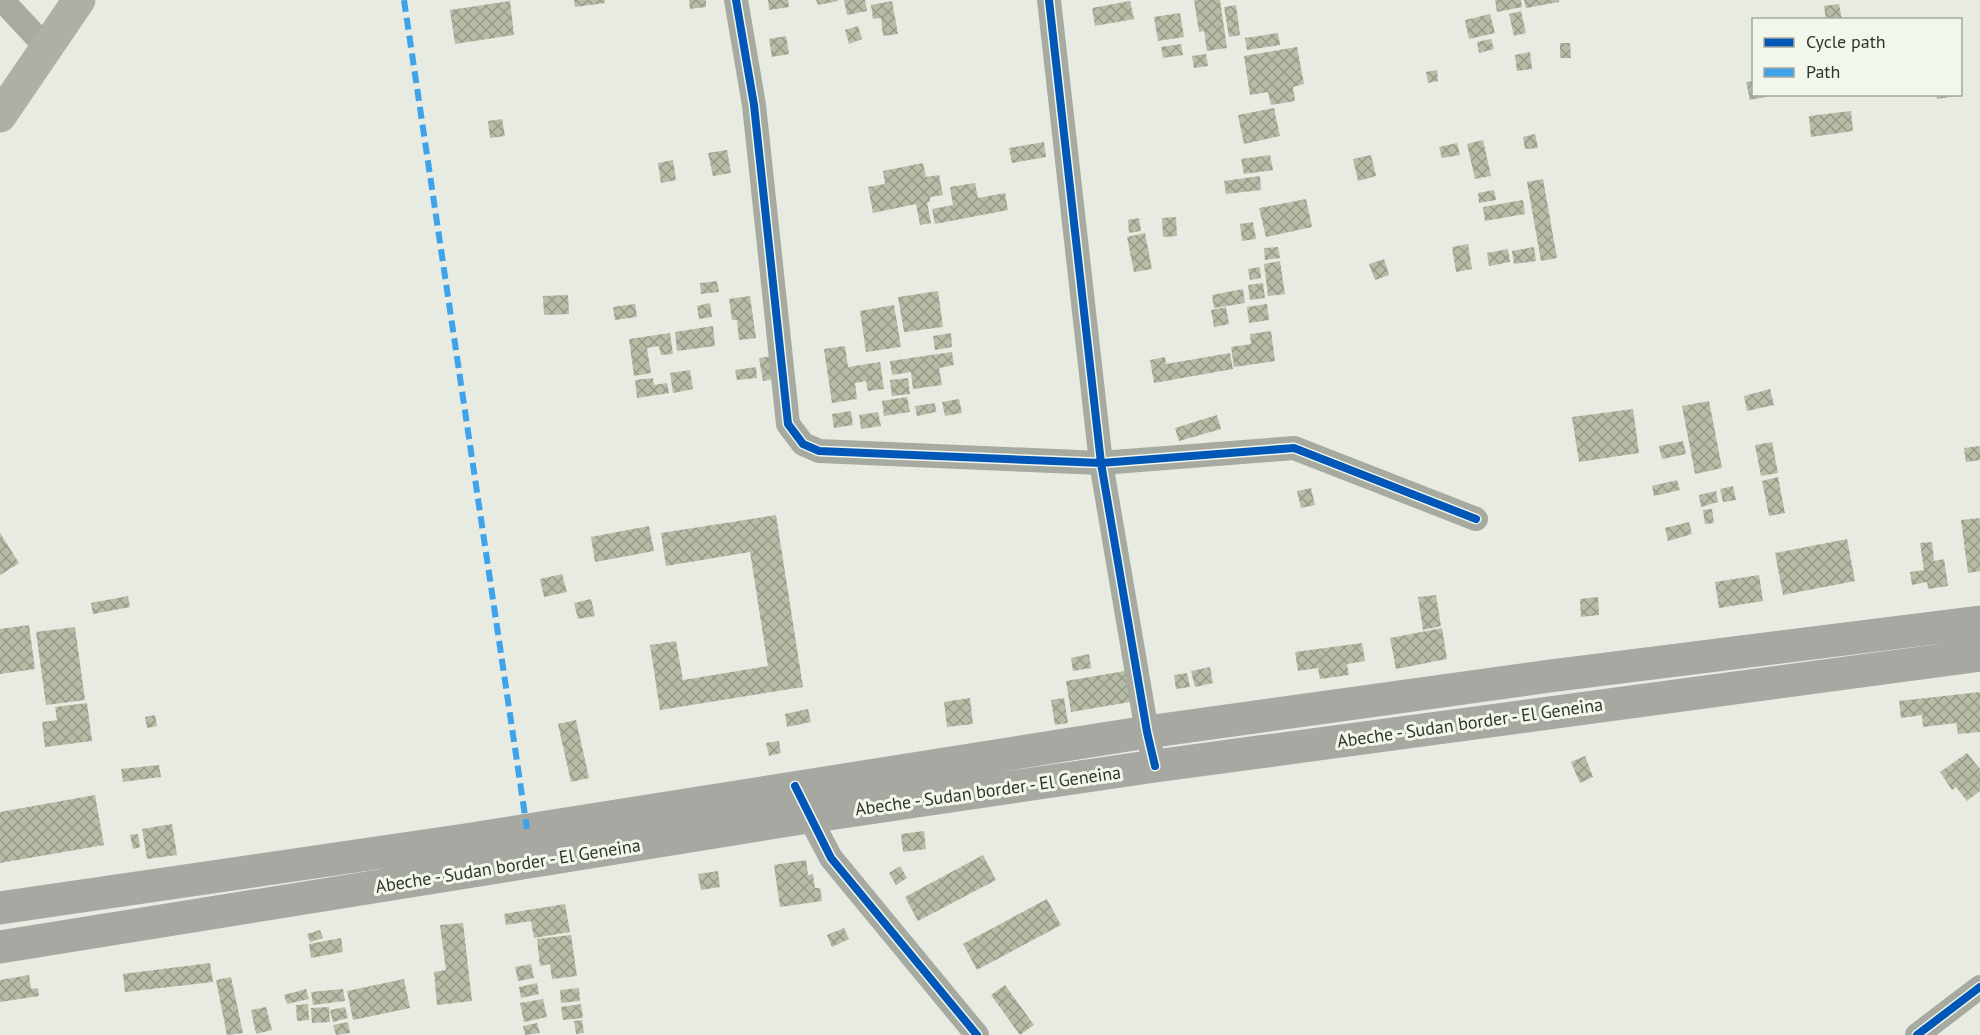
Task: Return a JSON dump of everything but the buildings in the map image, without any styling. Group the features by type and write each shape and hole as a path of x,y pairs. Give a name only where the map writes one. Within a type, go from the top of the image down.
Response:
{"highway":[{"name":"Abeche - Sudan border - El Geneina","path":"0,908 453,842 1147,732 1550,676 1980,622"},
{"name":"Abeche - Sudan border - El Geneina","path":"0,947 808,817 1155,766 1980,655"}],"main road":[{"path":"0,116 79,0"}],"street":[{"path":"2,0 46,47"},
{"path":"736,0 754,105 788,424 803,444 819,451 1101,463 1294,448 1476,519"},
{"path":"1049,0 1101,463 1147,732 1155,766"},
{"path":"795,786 808,817 831,858 977,1035"},
{"path":"1917,1035 1980,987"}],"marked path":[{"path":"404,0 527,829"}],"cycle path":[{"path":"736,0 754,105 788,424 803,444 819,451 1101,463 1294,448 1476,519"},
{"path":"1049,0 1101,463 1147,732 1155,766"},
{"path":"795,786 831,858 977,1035"},
{"path":"1917,1035 1980,987"}]}
